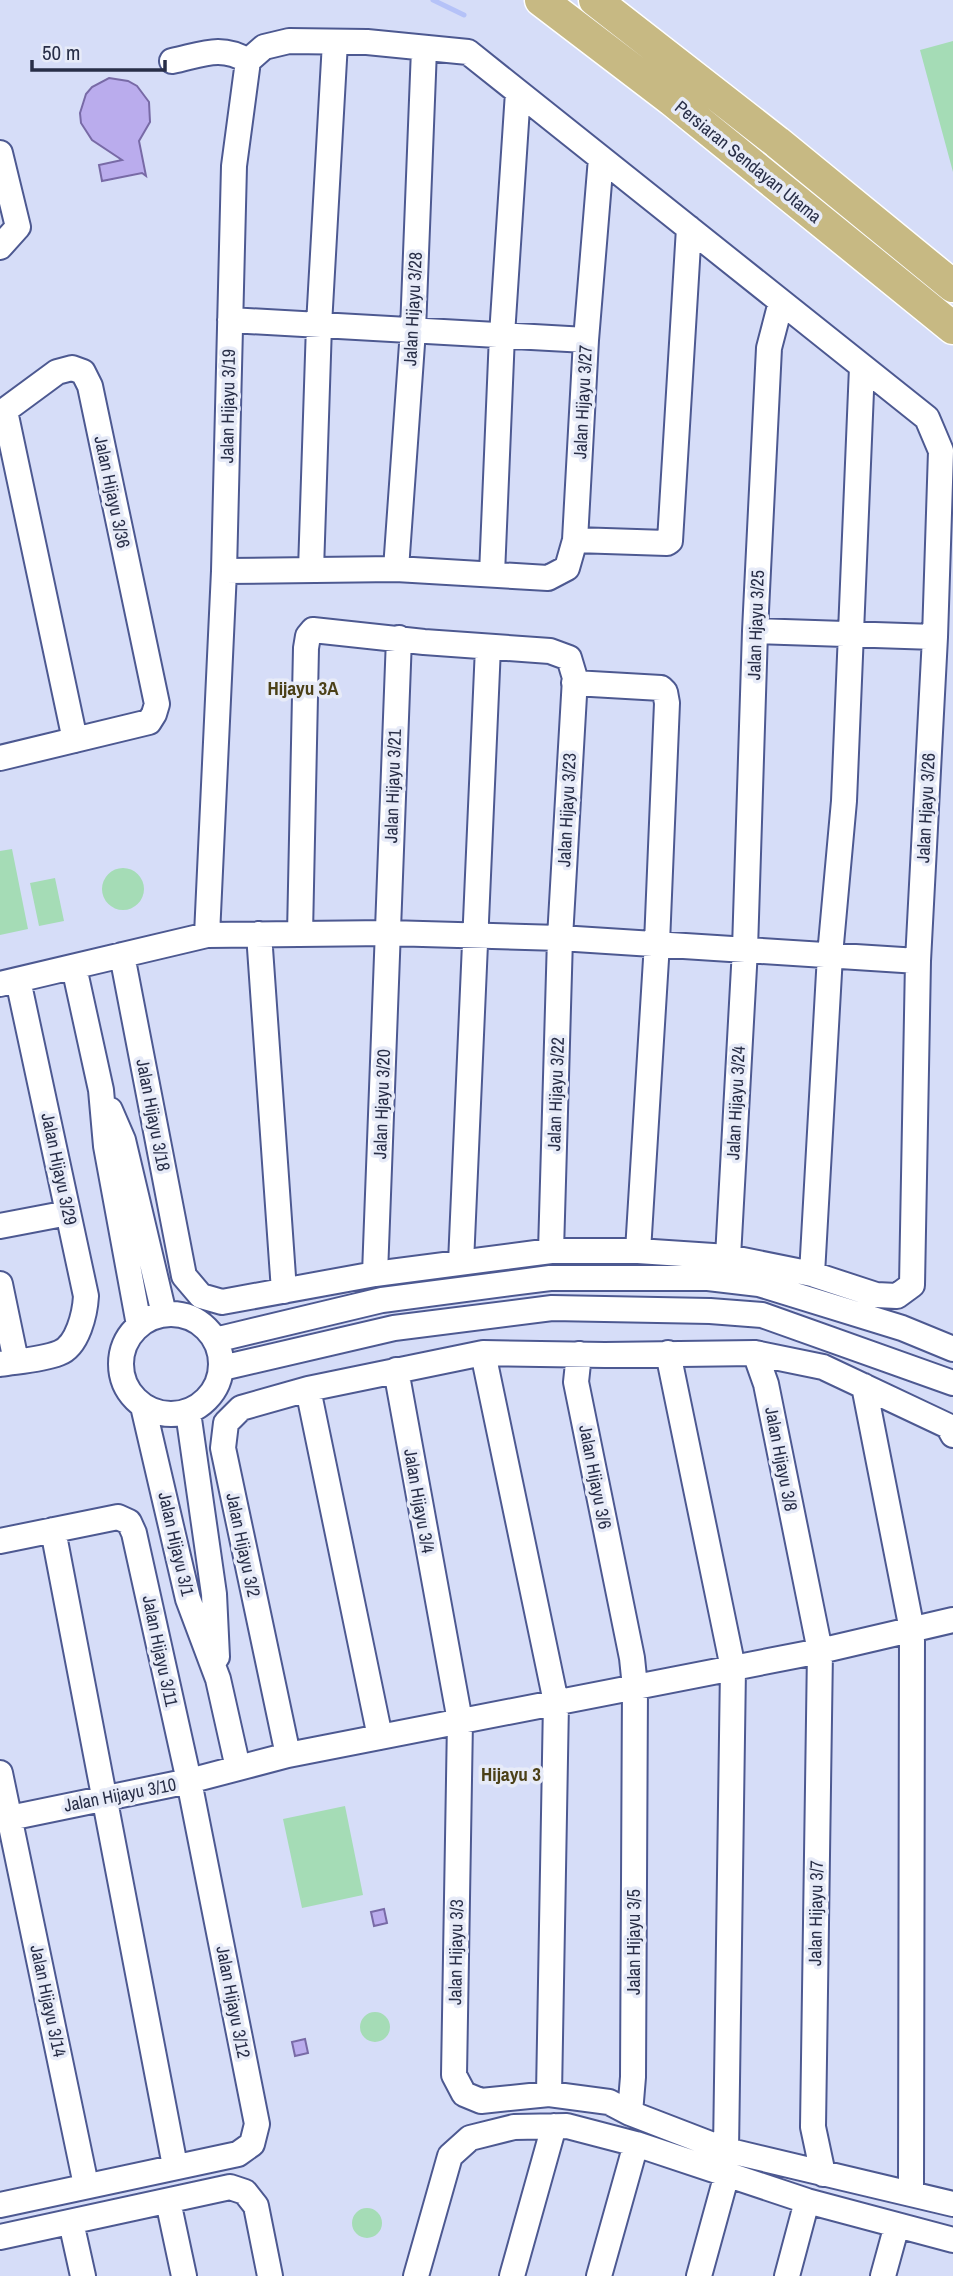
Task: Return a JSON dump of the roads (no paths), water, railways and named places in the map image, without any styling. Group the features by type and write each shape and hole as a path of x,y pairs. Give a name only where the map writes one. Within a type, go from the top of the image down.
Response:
{"main road":[{"name":"Persiaran Sendayan Utama","path":"541,0 671,100 953,328"},
{"name":"Persiaran Sendayan Utama","path":"595,0 777,142 953,286"}],"street":[{"path":"172,61 223,50 248,61 264,47 289,41 366,42 424,49"},
{"path":"311,570 319,325 335,42"},
{"name":"Jalan Hjayu 3/26","path":"424,49 468,52 927,418 941,451 935,637 918,961 912,1284 897,1296 876,1295 812,1274"},
{"name":"Jalan Hijayu 3/28","path":"396,569 413,330 424,49"},
{"name":"Jalan Hijayu 3/19","path":"207,935 224,571 234,166 248,61"},
{"path":"492,574 502,335 518,92"},
{"path":"0,153 18,227 0,247"},
{"name":"Jalan Hijayu 3/27","path":"224,571 396,569 548,578 567,568 575,541 586,341 601,158"},
{"path":"575,541 670,541 689,228"},
{"name":"Jalan Hjayu 3/25","path":"745,949 755,631 769,348 781,302"},
{"path":"230,320 586,341"},
{"path":"259,934 284,1291 375,1274 551,1251 638,1251 728,1257 812,1274 830,955 844,801 862,367"},
{"name":"Jalan Hijayu 3/36","path":"2,413 57,372 72,368 83,372 90,386 157,704 149,722 75,740"},
{"path":"0,758 75,740 2,413"},
{"path":"299,934 308,636 313,630 550,652 569,658 574,683 661,688 665,692 667,703 657,943 638,1251"},
{"path":"755,631 935,637"},
{"name":"Jalan Hijayu 3/21","path":"388,933 399,638"},
{"path":"461,1262 488,647"},
{"name":"Jalan Hijayu 3/23","path":"560,938 574,683"},
{"path":"9,982 207,935 388,933 560,938 918,961"},
{"name":"Jalan Hjayu 3/20","path":"375,1274 388,933"},
{"name":"Jalan Hijayu 3/22","path":"551,1251 560,938"},
{"name":"Jalan Hijayu 3/24","path":"728,1257 745,949"},
{"name":"Jalan Hijayu 3/18","path":"122,955 184,1276 201,1296 222,1302 284,1291"},
{"path":"74,967 101,1090 106,1146 139,1325"},
{"name":"Jalan Hijayu 3/29","path":"8,1363 62,1353 77,1335 85,1310 86,1296 68,1213 9,982"},
{"path":"101,1090 123,1140 164,1314"},
{"path":"0,1226 68,1213"},
{"path":"215,1340 382,1300 550,1278 708,1278 759,1284 902,1328 953,1349"},
{"path":"0,1284 8,1363"},
{"path":"222,1368 394,1328 538,1309 697,1310 762,1315 953,1383"},
{"path":"164,1314 177,1314 193,1318 206,1328 215,1340 222,1368 212,1393 201,1405 188,1412 173,1415 158,1413 143,1406 131,1395 124,1382 122,1350 139,1325 164,1314"},
{"path":"483,1353 556,1702 548,2094 609,2102 807,2200 953,2240"},
{"path":"380,1737 308,1389 483,1353 755,1353 823,1367 948,1426 953,1435"},
{"path":"668,1353 733,1668 727,2162 699,2276"},
{"name":"Jalan Hijayu 3/8","path":"755,1353 766,1384 820,1651"},
{"name":"Jalan Hijayu 3/6","path":"579,1354 576,1382 632,1658 635,1687"},
{"name":"Jalan Hijayu 3/4","path":"397,1370 460,1721"},
{"path":"864,1386 912,1630 911,2193"},
{"name":"Jalan Hijayu 3/2","path":"288,1755 223,1448 226,1423 241,1408 308,1389"},
{"name":"Jalan Hijayu 3/1","path":"143,1406 188,1598 218,1679 239,1768"},
{"name":"Jalan Hijayu 3/1","path":"188,1412 214,1594 218,1679"},
{"name":"Jalan Hijayu 3/11","path":"53,1530 118,1517 129,1522 134,1532 189,1781"},
{"path":"0,1542 53,1530 175,2166"},
{"name":"Jalan Hijayu 3/10","path":"5,1819 189,1781 288,1755 820,1651 953,1620"},
{"name":"Jalan Hijayu 3/7","path":"820,1651 813,2127 823,2174"},
{"name":"Jalan Hijayu 3/5","path":"630,2113 633,2077 635,1687"},
{"name":"Jalan Hijayu 3/3","path":"460,1721 454,2075 464,2094 481,2101 548,2094"},
{"name":"Jalan Hijayu 3/14","path":"0,1773 5,1819 86,2185"},
{"name":"Jalan Hijayu 3/12","path":"1,2202 238,2154 251,2144 257,2124 189,1781"},
{"path":"512,2276 554,2126"},
{"path":"416,2276 450,2156 470,2138 514,2127 566,2126 636,2144 727,2162 823,2174 953,2204"},
{"path":"600,2276 636,2144"},
{"path":"0,2237 230,2188 245,2192 256,2206 270,2276"},
{"path":"787,2276 807,2200"},
{"path":"168,2201 184,2276"},
{"path":"71,2222 83,2276"},
{"path":"883,2276 897,2225"}],"waterway":[{"path":"433,0 464,15"}],"district":[{"name":"Hijayu 3A","path":"303,688"},
{"name":"Hijayu 3","path":"511,1774"}]}
